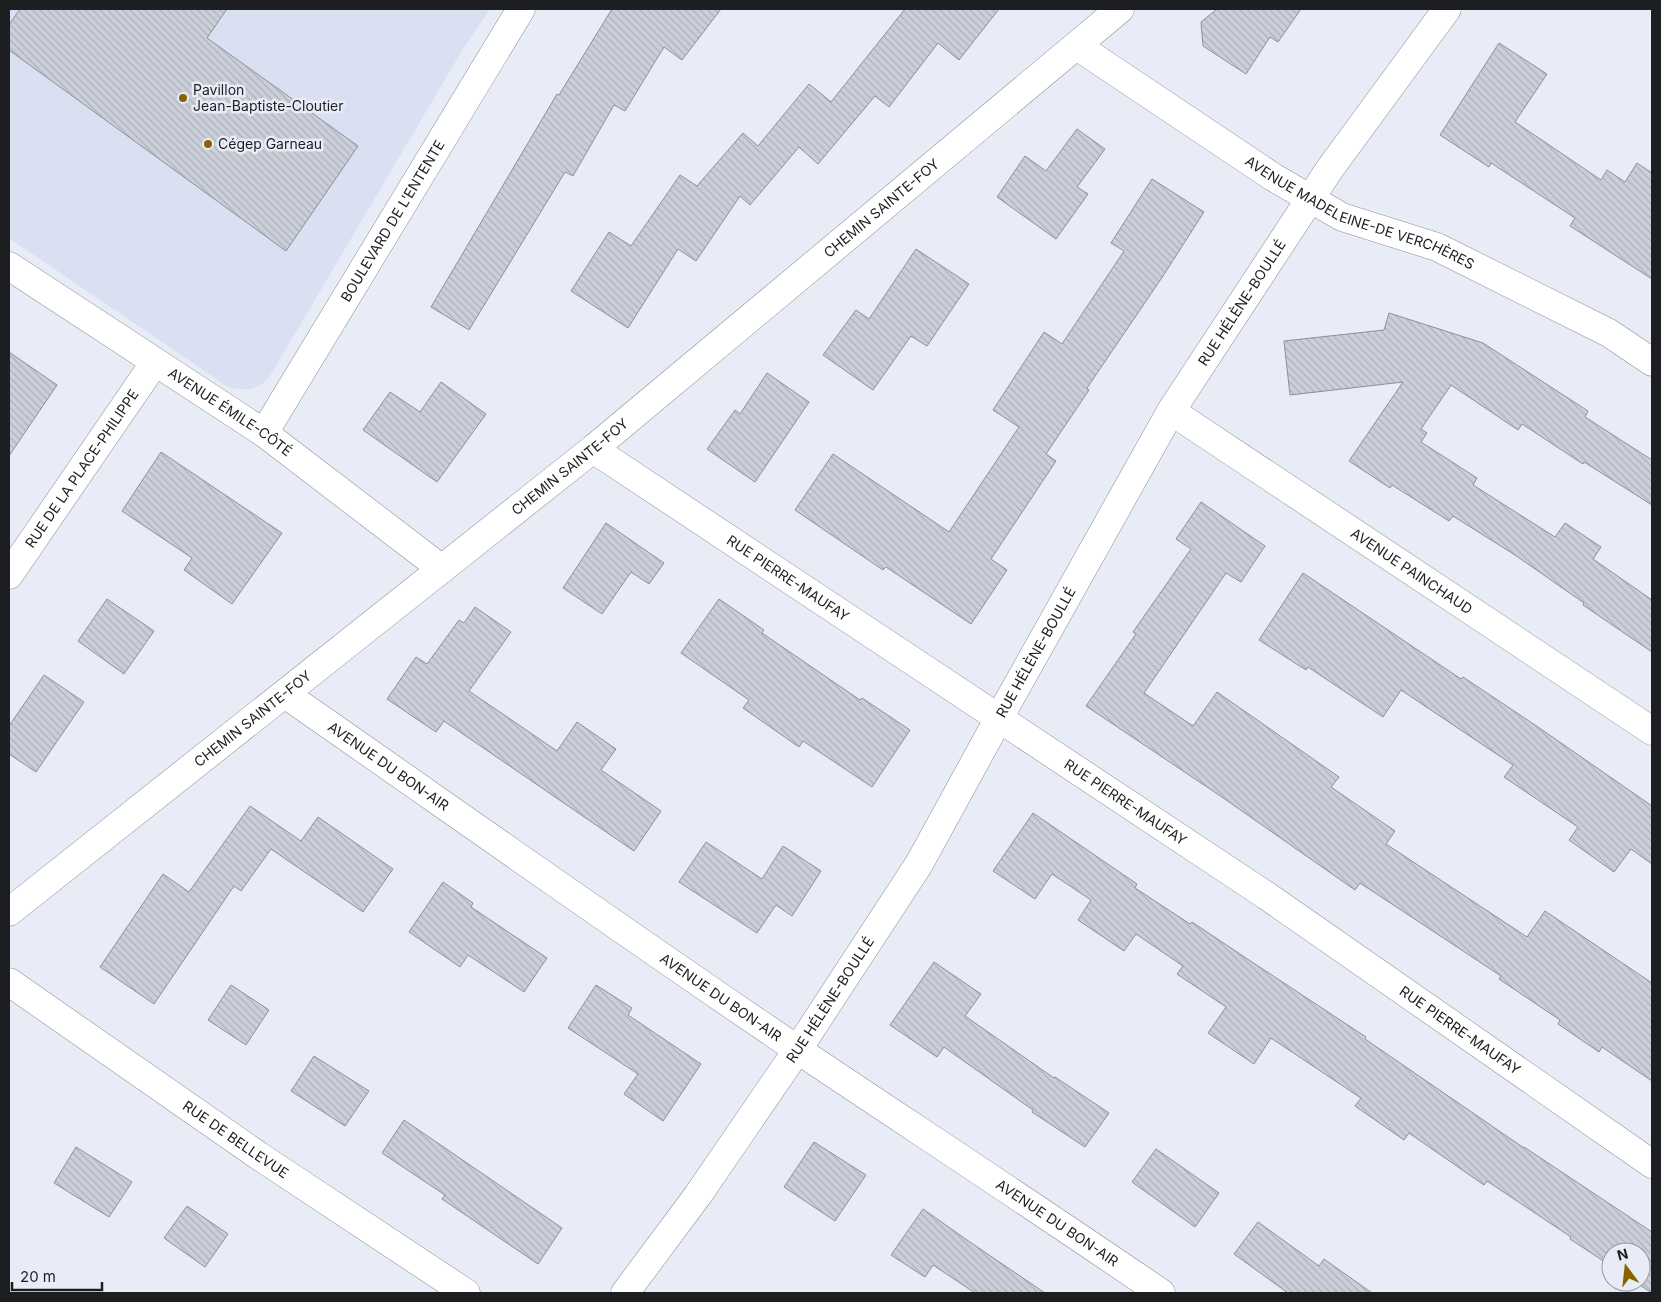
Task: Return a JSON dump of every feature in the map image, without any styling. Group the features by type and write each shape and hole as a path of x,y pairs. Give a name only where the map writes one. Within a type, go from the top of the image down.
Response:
{"street":[{"name":"BOULEVARD DE L'ENTENTE","path":"264,433 522,9"},
{"name":"CHEMIN SAINTE-FOY","path":"9,912 593,449 1120,9"},
{"name":"RUE HÉLÈNE-BOULLÉ","path":"625,1293 698,1195 798,1050 919,864 1171,411 1329,170 1447,9"},
{"name":"AVENUE MADELEINE-DE VERCHÈRES","path":"1077,46 1274,177 1342,217 1437,247 1608,333 1652,362"},
{"name":"AVENUE ÉMILE-CÔTÉ","path":"9,266 264,433 442,570"},
{"name":"RUE DE LA PLACE-PHILIPPE","path":"9,575 155,362"},
{"name":"AVENUE PAINCHAUD","path":"1171,411 1652,732"},
{"name":"RUE PIERRE-MAUFAY","path":"593,449 1267,896 1652,1164"},
{"name":"AVENUE DU BON-AIR","path":"285,694 798,1050 1036,1207 1161,1293"},
{"name":"RUE DE BELLEVUE","path":"9,982 259,1156 466,1293"}],"shaded area":[{"name":"Cégep Garneau","path":"9,9 490,9 463,49 270,376 262,384 252,389 239,389 228,387 9,238"}],"building":[{"name":"Pavillon Jean-Baptiste-Cloutier","path":"20,9 227,9 207,38 358,146 286,251 9,50 9,25"},
{"path":"612,9 721,9 682,60 664,47 625,111 614,105 573,176 565,172 469,330 431,307 557,94 559,95"},
{"path":"905,9 999,9 959,60 938,43 889,107 875,96 818,164 799,147 750,205 740,196 696,261 678,249 628,328 571,291 609,232 631,246 680,175 697,186 743,133 758,146 809,84 831,102"},
{"path":"1217,9 1301,9 1278,42 1270,37 1246,74 1203,46 1201,22"},
{"path":"1499,43 1547,74 1515,122 1601,180 1607,170 1625,182 1637,163 1652,173 1652,279 1570,226 1575,218 1491,163 1489,167 1440,135"},
{"path":"1077,129 1105,149 1077,187 1088,194 1056,239 997,197 1025,156 1046,171"},
{"path":"1152,179 1204,212 1087,388 1089,390 1046,454 1056,461 991,559 1007,570 971,624 886,567 883,570 795,510 833,454 949,532 1019,427 993,410 1044,332 1062,344 1124,251 1111,243"},
{"path":"916,249 969,284 927,346 911,336 873,390 823,355 856,310 869,319"},
{"path":"1389,313 1483,343 1588,411 1585,417 1652,460 1652,505 1584,462 1583,464 1522,424 1518,430 1451,385 1421,429 1427,433 1421,442 1477,478 1473,485 1555,537 1565,523 1601,547 1593,559 1652,600 1652,652 1583,605 1584,603 1515,555 1453,516 1449,521 1392,485 1390,488 1349,461 1403,382 1290,395 1284,341 1384,330"},
{"path":"9,352 57,385 9,456"},
{"path":"767,373 809,402 755,482 707,449 735,410 740,414"},
{"path":"441,382 486,414 437,482 363,430 390,392 420,412"},
{"path":"161,452 282,533 232,604 184,570 192,558 122,511"},
{"path":"1201,502 1265,546 1241,582 1226,573 1144,693 1193,726 1217,692 1339,777 1331,787 1395,831 1386,844 1527,937 1545,911 1652,983 1652,1081 1602,1047 1599,1052 1558,1024 1560,1020 1499,979 1501,976 1360,883 1355,890 1219,795 1086,706 1136,634 1133,632 1191,549 1176,539"},
{"path":"606,523 664,563 649,584 631,572 602,614 563,588"},
{"path":"1303,573 1461,679 1463,677 1538,727 1652,806 1652,864 1631,849 1614,872 1569,840 1578,827 1504,777 1513,765 1401,690 1383,717 1308,667 1306,670 1259,640"},
{"path":"107,599 154,631 124,674 78,641"},
{"path":"719,599 764,630 762,633 860,700 862,698 910,730 872,787 803,741 799,747 743,708 749,700 681,653"},
{"path":"475,607 511,632 469,691 557,751 577,722 616,749 601,770 661,811 634,851 444,721 436,732 387,699 416,657 427,664 459,620 464,623"},
{"path":"44,675 84,702 36,772 9,754 9,726"},
{"path":"250,806 301,841 318,817 393,869 363,912 271,849 241,891 234,886 154,1004 100,967 163,874 189,892"},
{"path":"1033,813 1137,884 1135,888 1190,924 1192,922 1366,1037 1365,1039 1524,1148 1652,1232 1652,1293 1650,1292 1651,1242 1601,1242 1601,1259 1487,1181 1484,1185 1409,1133 1404,1140 1355,1106 1361,1098 1271,1038 1254,1064 1208,1033 1226,1007 1177,974 1183,966 1136,934 1124,951 1078,920 1091,900 1052,874 1035,899 993,871"},
{"path":"706,842 762,879 783,846 821,871 792,916 776,905 757,933 679,882"},
{"path":"443,882 473,903 471,907 547,958 524,992 468,955 460,967 409,932"},
{"path":"934,962 981,994 965,1016 1054,1078 1109,1113 1085,1147 1032,1112 1033,1110 944,1047 937,1057 890,1025"},
{"path":"231,985 269,1010 246,1045 208,1020"},
{"path":"596,985 632,1008 628,1015 701,1064 663,1121 624,1094 638,1074 568,1028"},
{"path":"314,1056 369,1091 345,1126 291,1091"},
{"path":"404,1120 562,1228 538,1264 442,1199 445,1195 382,1153"},
{"path":"814,1142 866,1175 835,1221 784,1187"},
{"path":"76,1147 132,1182 109,1217 54,1183"},
{"path":"1156,1149 1219,1193 1195,1227 1132,1182"},
{"path":"187,1206 228,1234 205,1267 164,1238"},
{"path":"923,1209 1045,1293 975,1293 933,1265 925,1277 891,1255"},
{"path":"1258,1222 1319,1266 1324,1259 1372,1293 1288,1293 1234,1254"}],"place":[{"name":"Pavillon Jean-Baptiste-Cloutier","path":"183,98"},
{"name":"Cégep Garneau","path":"208,144"}]}
